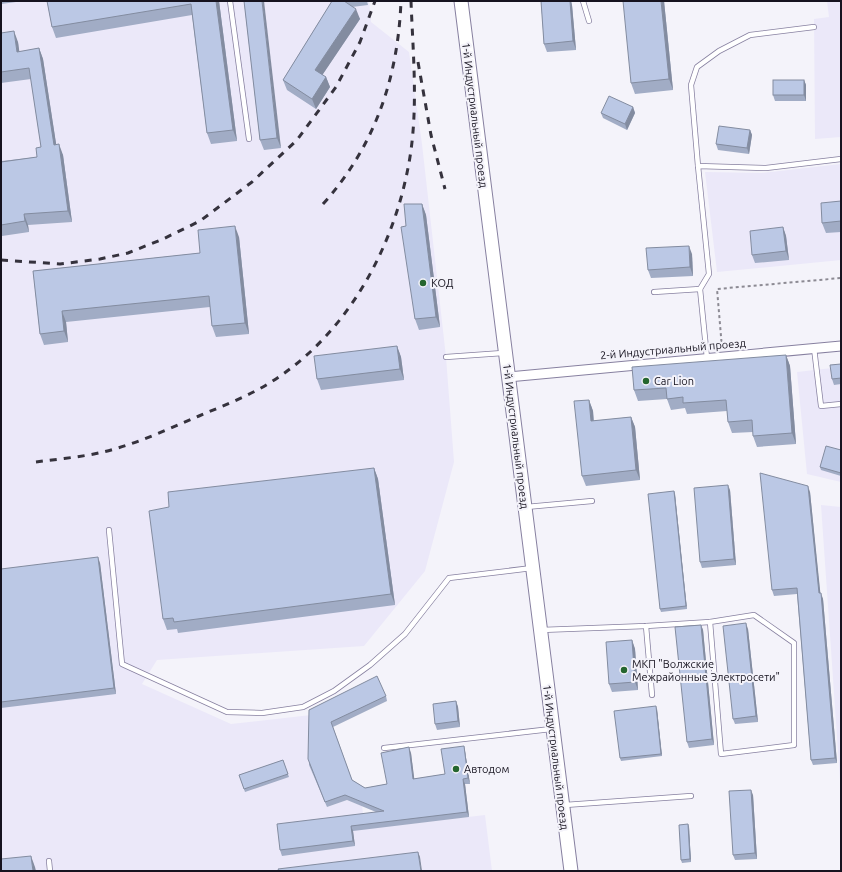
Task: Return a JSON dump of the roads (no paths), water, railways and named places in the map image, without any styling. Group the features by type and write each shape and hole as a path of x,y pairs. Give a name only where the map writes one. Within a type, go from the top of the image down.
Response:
{"street":[{"name":"1-й Индустриальный проезд","path":"461,1 571,871"},
{"name":"2-й Индустриальный проезд","path":"508,377 841,346"}],"lane":[{"path":"230,1 249,139"},
{"path":"583,1 589,21"},
{"path":"707,358 700,289 709,274 691,85 697,68 719,51 750,35 814,27"},
{"path":"698,166 766,168 841,159"},
{"path":"654,292 700,289"},
{"path":"814,348 821,406 841,404"},
{"path":"446,357 505,353"},
{"path":"524,507 592,501"},
{"path":"109,530 122,664 227,712 262,713 303,707 334,690 370,665 404,634 449,578 532,568"},
{"path":"540,630 710,622 754,615 794,643 794,745 721,754 710,622"},
{"path":"646,626 652,695"},
{"path":"384,748 553,729"},
{"path":"562,806 691,796"},
{"path":"49,861 50,871"}],"railway":[{"path":"1,260 60,264 100,259 128,253 163,239 200,221 252,182 297,140 336,87 360,42 375,1"},
{"path":"323,204 357,159 370,135 380,110 389,84 395,57 401,1"},
{"path":"36,462 78,457 116,449 140,441 246,396 290,369 315,347 338,322 358,294 375,264 389,233 400,201 408,168 414,105 411,1"},
{"path":"418,62 431,135 445,189"}],"place":[{"name":"КОД","path":"423,283"},
{"name":"Car Lion","path":"646,381"},
{"name":"МКП \"Волжские Межрайонные Электросети\"","path":"624,670"},
{"name":"Автодом","path":"456,769"}]}
